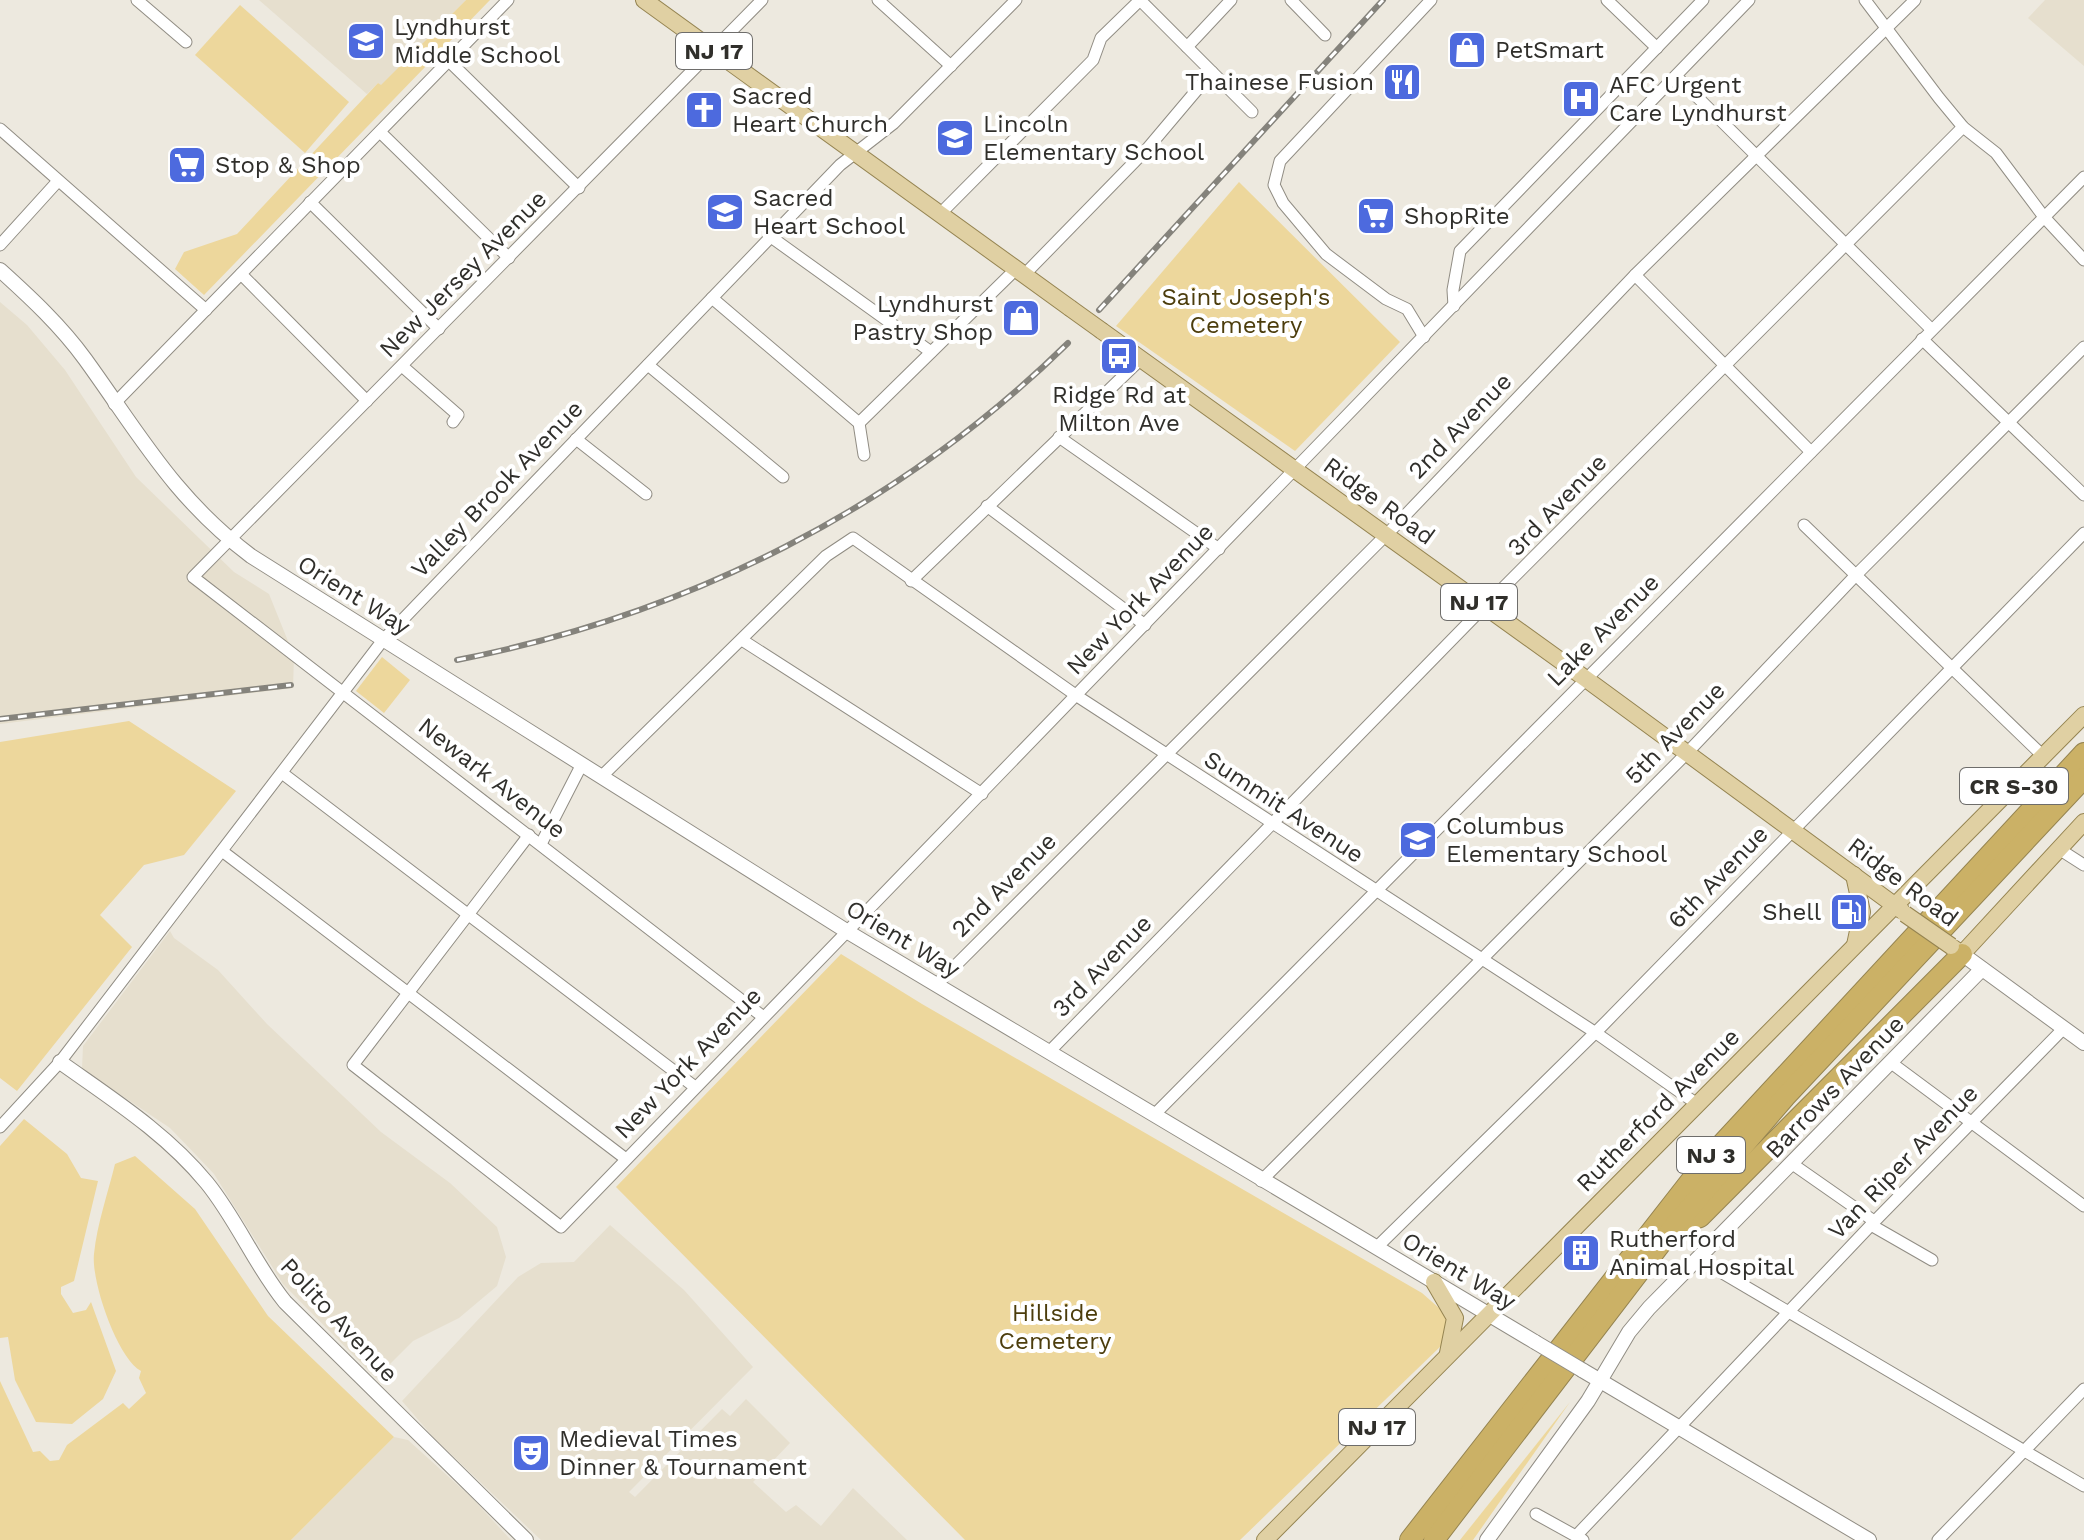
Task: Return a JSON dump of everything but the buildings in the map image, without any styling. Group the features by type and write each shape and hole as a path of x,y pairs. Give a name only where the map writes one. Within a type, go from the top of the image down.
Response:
{"highway":[{"name":"NJ 3","path":"1410,1540 1707,1160 2084,753"},
{"name":"NJ 3","path":"1434,1540 1675,1225 1785,1097 2084,778"},
{"path":"1675,1225 1700,1217 1956,950"}],"main road":[{"name":"Ridge Road","path":"644,0 1795,830 1956,950"},
{"name":"Rutherford Avenue","path":"1265,1540 1855,947 1900,910 2084,715"},
{"path":"1956,950 2084,822"},
{"path":"1854,875 1862,912 1855,947"},
{"path":"1434,1282 1455,1318 1444,1360"}],"street":[{"path":"137,0 186,42"},
{"path":"114,404 508,0"},
{"name":"New Jersey Avenue","path":"193,577 762,0"},
{"path":"878,0 951,66"},
{"name":"Valley Brook Avenue","path":"0,1127 60,1062 383,640 854,152 894,123 1016,0"},
{"path":"940,214 1093,60 1101,38 1140,0 1252,112"},
{"path":"1187,47 1231,0"},
{"path":"1291,0 1325,35"},
{"path":"1424,337 1407,309 1374,291 1326,254 1279,198 1274,185 1280,161 1431,0"},
{"path":"1607,0 1657,48"},
{"path":"1454,306 1453,290 1460,251 1703,0"},
{"name":"New York Avenue","path":"407,992 353,1065 561,1227 1749,0"},
{"path":"1865,0 1963,127 1996,153 2044,217 2084,260"},
{"name":"2nd Avenue","path":"936,985 1385,536 1753,156 1915,0"},
{"path":"449,61 579,188"},
{"path":"859,423 1147,149 1212,72"},
{"path":"1676,76 1753,156 1847,244 1931,329"},
{"name":"3rd Avenue","path":"1049,1052 1963,127"},
{"path":"0,129 206,310"},
{"path":"380,132 509,258"},
{"name":"Lake Avenue","path":"1154,1115 2084,177"},
{"path":"0,245 58,181"},
{"path":"310,202 439,329"},
{"path":"771,237 931,352"},
{"name":"Orient Way","path":"0,270 65,334 139,442 193,506 230,540 383,640 848,932 1864,1539"},
{"path":"241,274 367,401"},
{"path":"1635,275 1811,452"},
{"path":"712,298 859,423 864,455"},
{"path":"1922,339 2084,495"},
{"name":"5th Avenue","path":"1261,1181 1687,753 1856,575 2084,347"},
{"path":"911,581 1141,359"},
{"path":"648,365 783,477"},
{"path":"402,366 458,415 453,422"},
{"path":"1059,437 1219,549"},
{"path":"576,439 646,494"},
{"path":"987,506 1145,625"},
{"path":"1804,525 2043,756"},
{"name":"6th Avenue","path":"1377,1247 1596,1033 2084,533"},
{"name":"Summit Avenue","path":"742,640 826,556 853,538 1077,696 1596,1033 1697,1104"},
{"name":"Newark Avenue","path":"193,577 762,1016"},
{"path":"601,777 742,640 982,794"},
{"path":"541,844 582,764"},
{"path":"282,773 695,1087"},
{"path":"407,992 529,835"},
{"path":"2059,849 2084,865"},
{"path":"222,851 626,1159"},
{"name":"Ridge Road","path":"1956,950 2084,1043"},
{"name":"Barrows Avenue","path":"1487,1540 1600,1381 1629,1332 1697,1258 1982,969"},
{"name":"Van Riper Avenue","path":"1579,1538 1789,1311 2064,1028"},
{"name":"Polito Avenue","path":"60,1062 146,1123 190,1163 226,1210 255,1262 285,1302 526,1540"},
{"path":"1890,1062 2084,1206"},
{"path":"1791,1163 1873,1223 1932,1260"},
{"path":"1697,1258 2084,1486"},
{"path":"1938,1540 2084,1389"},
{"path":"1536,1514 1579,1538"}],"shaded area":[{"name":"Lyndhurst Middle School","path":"259,0 466,0 381,86 378,83 367,94"},
{"path":"2045,0 2084,0 2084,66 2028,18"},
{"path":"0,302 27,325 65,370 136,477 234,572 269,594 294,656 293,688 0,724"},
{"path":"170,931 174,938 218,970 267,1024 381,1132 450,1183 497,1227 506,1257 497,1286 459,1318 413,1341 376,1378 283,1284 214,1174 197,1156 170,1128 82,1069 83,1046"},
{"path":"610,1225 684,1290 753,1367 629,1492 635,1497 722,1409 730,1416 746,1399 790,1443 753,1482 786,1512 796,1505 821,1526 853,1488 907,1540 541,1540 434,1438 402,1401 518,1277 541,1263 574,1262"},
{"path":"394,1437 408,1440 471,1497 511,1540 291,1540"}],"green space":[{"path":"466,0 490,0 204,295 175,269 184,252 237,234 378,83 381,85"},
{"path":"240,5 349,102 305,153 195,55"},
{"name":"Saint Joseph's Cemetery","path":"1239,182 1400,342 1295,451 1116,326"},
{"path":"382,657 410,680 384,713 356,691"},
{"path":"129,721 236,791 184,855 144,865 100,915 132,947 17,1091 0,1078 0,742"},
{"name":"Hillside Cemetery","path":"841,954 1422,1293 1447,1315 1442,1345 1240,1540 965,1540 616,1187"},
{"path":"24,1119 67,1154 81,1178 98,1181 74,1281 61,1287 61,1294 73,1313 86,1310 91,1302 116,1371 103,1399 72,1424 36,1422 15,1380 8,1337 0,1338 0,1146"},
{"path":"135,1156 195,1209 268,1316 394,1437 291,1540 0,1540 0,1381 33,1452 40,1451 50,1461 59,1460 67,1445 123,1403 129,1409 146,1393 139,1378 141,1371 123,1351 107,1318 94,1266 98,1231 115,1164"},
{"path":"1570,1402 1473,1540 1460,1540"}],"railway":[{"path":"1099,310 1383,0"},
{"path":"457,660 542,640 626,615 707,583 786,546 861,504 934,456 1003,402 1068,343"},
{"path":"0,719 291,685"}],"place":[{"name":"Lyndhurst Middle School","path":"366,41"},
{"name":"PetSmart","path":"1467,50"},
{"name":"Thainese Fusion","path":"1402,82"},
{"name":"AFC Urgent Care Lyndhurst","path":"1581,99"},
{"name":"Sacred Heart Church","path":"704,110"},
{"name":"Lincoln Elementary School","path":"955,138"},
{"name":"Stop & Shop","path":"187,165"},
{"name":"Sacred Heart School","path":"725,212"},
{"name":"ShopRite","path":"1376,216"},
{"name":"Lyndhurst Pastry Shop","path":"1021,318"},
{"name":"Ridge Rd at Milton Ave","path":"1119,356"},
{"name":"Columbus Elementary School","path":"1418,840"},
{"name":"Shell","path":"1849,912"},
{"name":"Rutherford Animal Hospital","path":"1581,1253"},
{"name":"Medieval Times Dinner & Tournament","path":"531,1453"}]}
